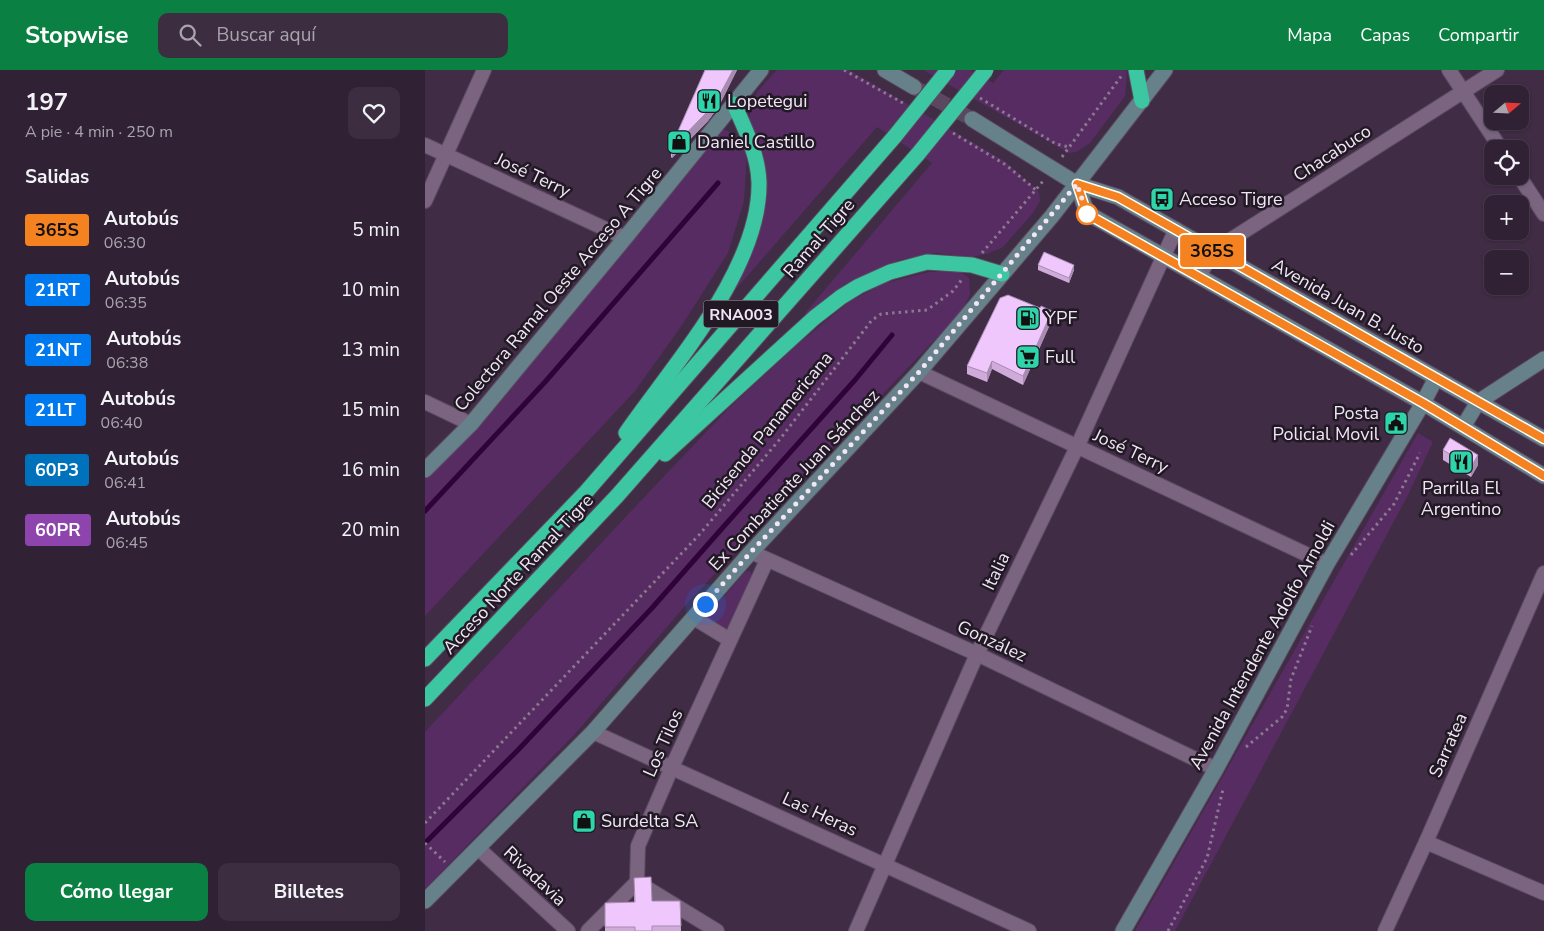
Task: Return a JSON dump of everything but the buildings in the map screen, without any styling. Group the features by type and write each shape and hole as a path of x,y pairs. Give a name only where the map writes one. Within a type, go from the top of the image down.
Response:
{"highway":[{"name":"Ramal Tigre","path":"586,492 895,136 948,70"},
{"name":"Ramal Tigre","path":"617,496 917,154 986,70"},
{"path":"1136,70 1142,101"},
{"path":"586,492 637,417 706,322 731,279 754,226 759,182 757,162 752,145 733,104"},
{"path":"617,496 814,318 841,297 890,272 927,262 972,265 1002,274"},
{"name":"Acceso Norte Ramal Tigre","path":"425,658 586,492"},
{"name":"Acceso Norte Ramal Tigre","path":"425,699 617,496"}],"main road":[{"name":"Colectora Ramal Oeste Acceso A Tigre","path":"425,470 471,424 761,70"},
{"path":"885,70 914,87"},
{"name":"Ex Combatiente Juan Sánchez","path":"425,901 593,732 751,552 919,372 1077,184 1165,70"},
{"name":"Avenida Juan B. Justo","path":"972,120 1077,184 1118,197 1544,440"},
{"path":"1077,184 1087,214 1423,403 1544,476"},
{"path":"1463,427 1478,402 1544,359"},
{"name":"Avenida Intendente Adolfo Arnoldi","path":"1123,931 1216,768 1327,564 1436,378"}],"street":[{"path":"425,201 484,70"},
{"path":"1449,70 1495,140"},
{"name":"Chacabuco","path":"1199,277 1213,251 1497,70"},
{"name":"José Terry","path":"425,145 625,238"},
{"path":"1525,185 1544,214"},
{"name":"Italia","path":"856,931 977,654 1077,447 1176,229"},
{"name":"José Terry","path":"919,372 1327,564"},
{"path":"425,402 471,424"},
{"name":"González","path":"751,552 977,654 1216,768"},
{"name":"Los Tilos","path":"637,882 638,846 767,560"},
{"name":"Sarratea","path":"1385,931 1427,842 1544,573"},
{"path":"694,618 731,640"},
{"name":"Las Heras","path":"593,732 1029,931"},
{"path":"1427,842 1544,893"},
{"name":"Rivadavia","path":"478,848 568,931"},
{"path":"588,931 637,882 717,931"}],"path":[{"name":"Bicisenda Panamericana","path":"425,823 699,535 780,439 872,320 881,314 927,310 953,291 972,265 1053,170 1125,70"},
{"path":"974,95 1056,144 1069,147"},
{"path":"1350,556 1394,504 1420,453"},
{"path":"1244,749 1282,717 1287,709 1291,679 1315,619"},
{"path":"1167,931 1207,858 1225,782"},
{"path":"425,843 432,849"}],"shaded area":[{"path":"777,70 849,70 1006,162 1039,192 1040,201 1033,213 1003,247 987,254 969,257 937,253 899,260 846,286 803,319 806,312 932,163 877,127 716,312 753,237 764,165 749,120 751,104 758,91"},
{"path":"923,70 970,70 993,83 1004,70 1126,70 1127,75 1125,96 1090,143 1076,152 1069,153"},
{"path":"723,129 736,135 747,154 744,201 728,253 682,325 635,391 425,616 425,479 478,426 708,143"},
{"path":"959,271 969,278 970,295 962,311 801,480 684,607 574,735 425,889 425,732 727,410 797,345 850,301 886,283 928,272"},
{"path":"1418,433 1433,442 1408,495 1175,931 1135,931"},
{"path":"748,571 752,575 725,632 705,619 745,572"}],"waterway":[{"path":"425,511 545,382 718,183"},
{"path":"425,843 518,750 652,608 855,380 892,335"}],"tunnel":[{"path":"914,87 972,119"}],"bus line":[{"name":"365S","path":"1544,439 1118,197 1077,184 1087,214 1423,403 1544,476"}],"place":[{"name":"Lopetegui","path":"709,101"},
{"name":"Daniel Castillo","path":"679,142"},
{"name":"Acceso Tigre","path":"1162,199"},
{"name":"YPF","path":"1028,318"},
{"name":"Full","path":"1028,357"},
{"name":"Posta Policial Movil","path":"1396,423"},
{"name":"Parrilla El Argentino","path":"1461,462"},
{"name":"Surdelta SA","path":"584,821"}],"route":[{"path":"705,604 919,372 1077,184 1087,214"}]}
